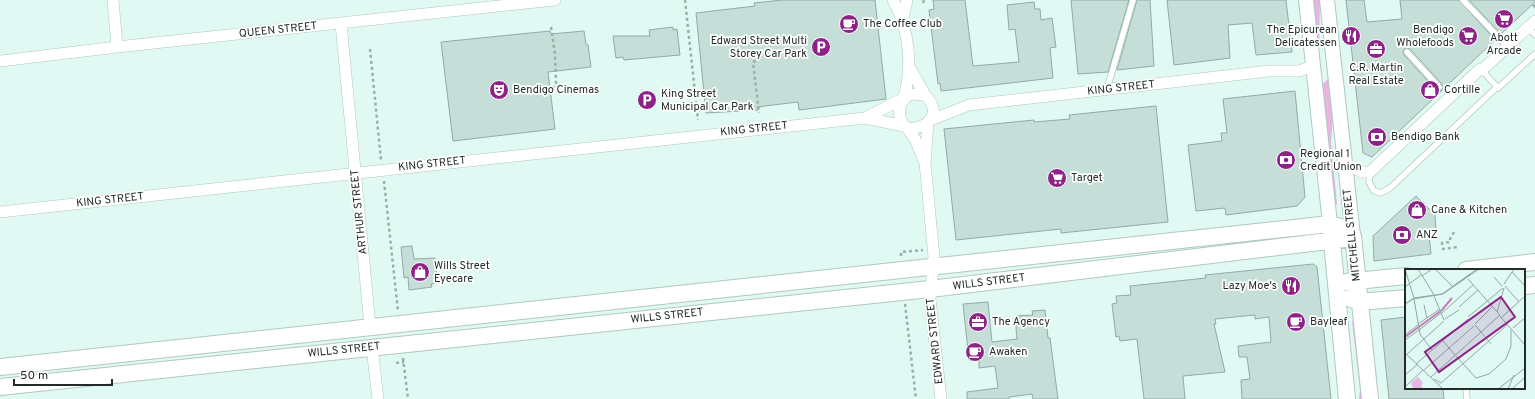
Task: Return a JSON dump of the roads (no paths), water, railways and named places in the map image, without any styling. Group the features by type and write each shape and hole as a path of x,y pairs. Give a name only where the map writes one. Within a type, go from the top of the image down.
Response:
{"main road":[{"path":"1330,224 1344,228 1353,237"},
{"name":"MITCHELL STREET","path":"1330,224 1347,399"},
{"name":"WILLS STREET","path":"0,367 933,266 989,262 1330,224"},
{"name":"MITCHELL STREET","path":"1353,237 1370,399"},
{"name":"WILLS STREET","path":"0,387 930,289 1332,241 1353,237"},
{"path":"989,262 992,282"},
{"path":"1488,269 1533,267"},
{"path":"1405,276 1337,284 1346,297 1359,302 1405,298"},
{"path":"1525,286 1535,285"},
{"name":"ARTHUR STREET","path":"370,326 372,347"}],"street":[{"path":"112,0 117,47"},
{"name":"QUEEN STREET","path":"0,61 555,0"},
{"path":"893,0 903,18 910,68 925,95 932,103 933,109 929,121 919,127 906,127 901,120 899,109 910,68"},
{"path":"903,18 907,8 907,0"},
{"name":"MITCHELL STREET","path":"1306,0 1330,224"},
{"name":"MITCHELL STREET","path":"1327,0 1353,237"},
{"name":"ARTHUR STREET","path":"341,24 370,326"},
{"path":"1344,163 1362,172 1370,172 1446,96 1480,69 1482,70 1508,46 1533,28"},
{"path":"1313,66 1331,47"},
{"name":"KING STREET","path":"929,121 969,105 1269,71 1299,71 1313,66"},
{"path":"903,98 915,93 925,95"},
{"name":"KING STREET","path":"865,118 903,98"},
{"name":"KING STREET","path":"0,212 865,118 906,127"},
{"name":"EDWARD STREET","path":"929,121 925,163 934,249 930,289 941,399"},
{"name":"EDWARD STREET","path":"906,127 915,139 925,163"},
{"name":"ARTHUR STREET","path":"372,347 378,399"}],"lane":[{"path":"1107,89 1133,0"},
{"path":"1463,0 1508,46"},
{"path":"1407,52 1439,87"},
{"path":"1370,172 1372,190 1378,193 1386,191 1497,87 1498,88 1535,54"},
{"path":"1482,70 1497,87"},
{"path":"1466,389 1468,399"}],"place":[{"name":"Abott Arcade","path":"1504,19"},
{"name":"The Coffee Club","path":"849,24"},
{"name":"The Epicurean Delicatessen","path":"1351,36"},
{"name":"Bendigo Wholefoods","path":"1468,36"},
{"name":"Edward Street Multi Storey Car Park","path":"821,47"},
{"name":"C.R. Martin Real Estate","path":"1376,49"},
{"name":"Bendigo Cinemas","path":"499,90"},
{"name":"Cortille","path":"1430,90"},
{"name":"King Street Municipal Car Park","path":"647,100"},
{"name":"Bendigo Bank","path":"1377,137"},
{"name":"Regional 1 Credit Union","path":"1286,160"},
{"name":"Target","path":"1057,178"},
{"name":"Cane & Kitchen","path":"1417,210"},
{"name":"ANZ","path":"1402,235"},
{"name":"Wills Street Eyecare","path":"420,272"},
{"name":"Lazy Moe's","path":"1291,286"},
{"name":"The Agency","path":"978,322"},
{"name":"Bayleaf","path":"1296,322"},
{"name":"Awaken","path":"975,352"}]}
